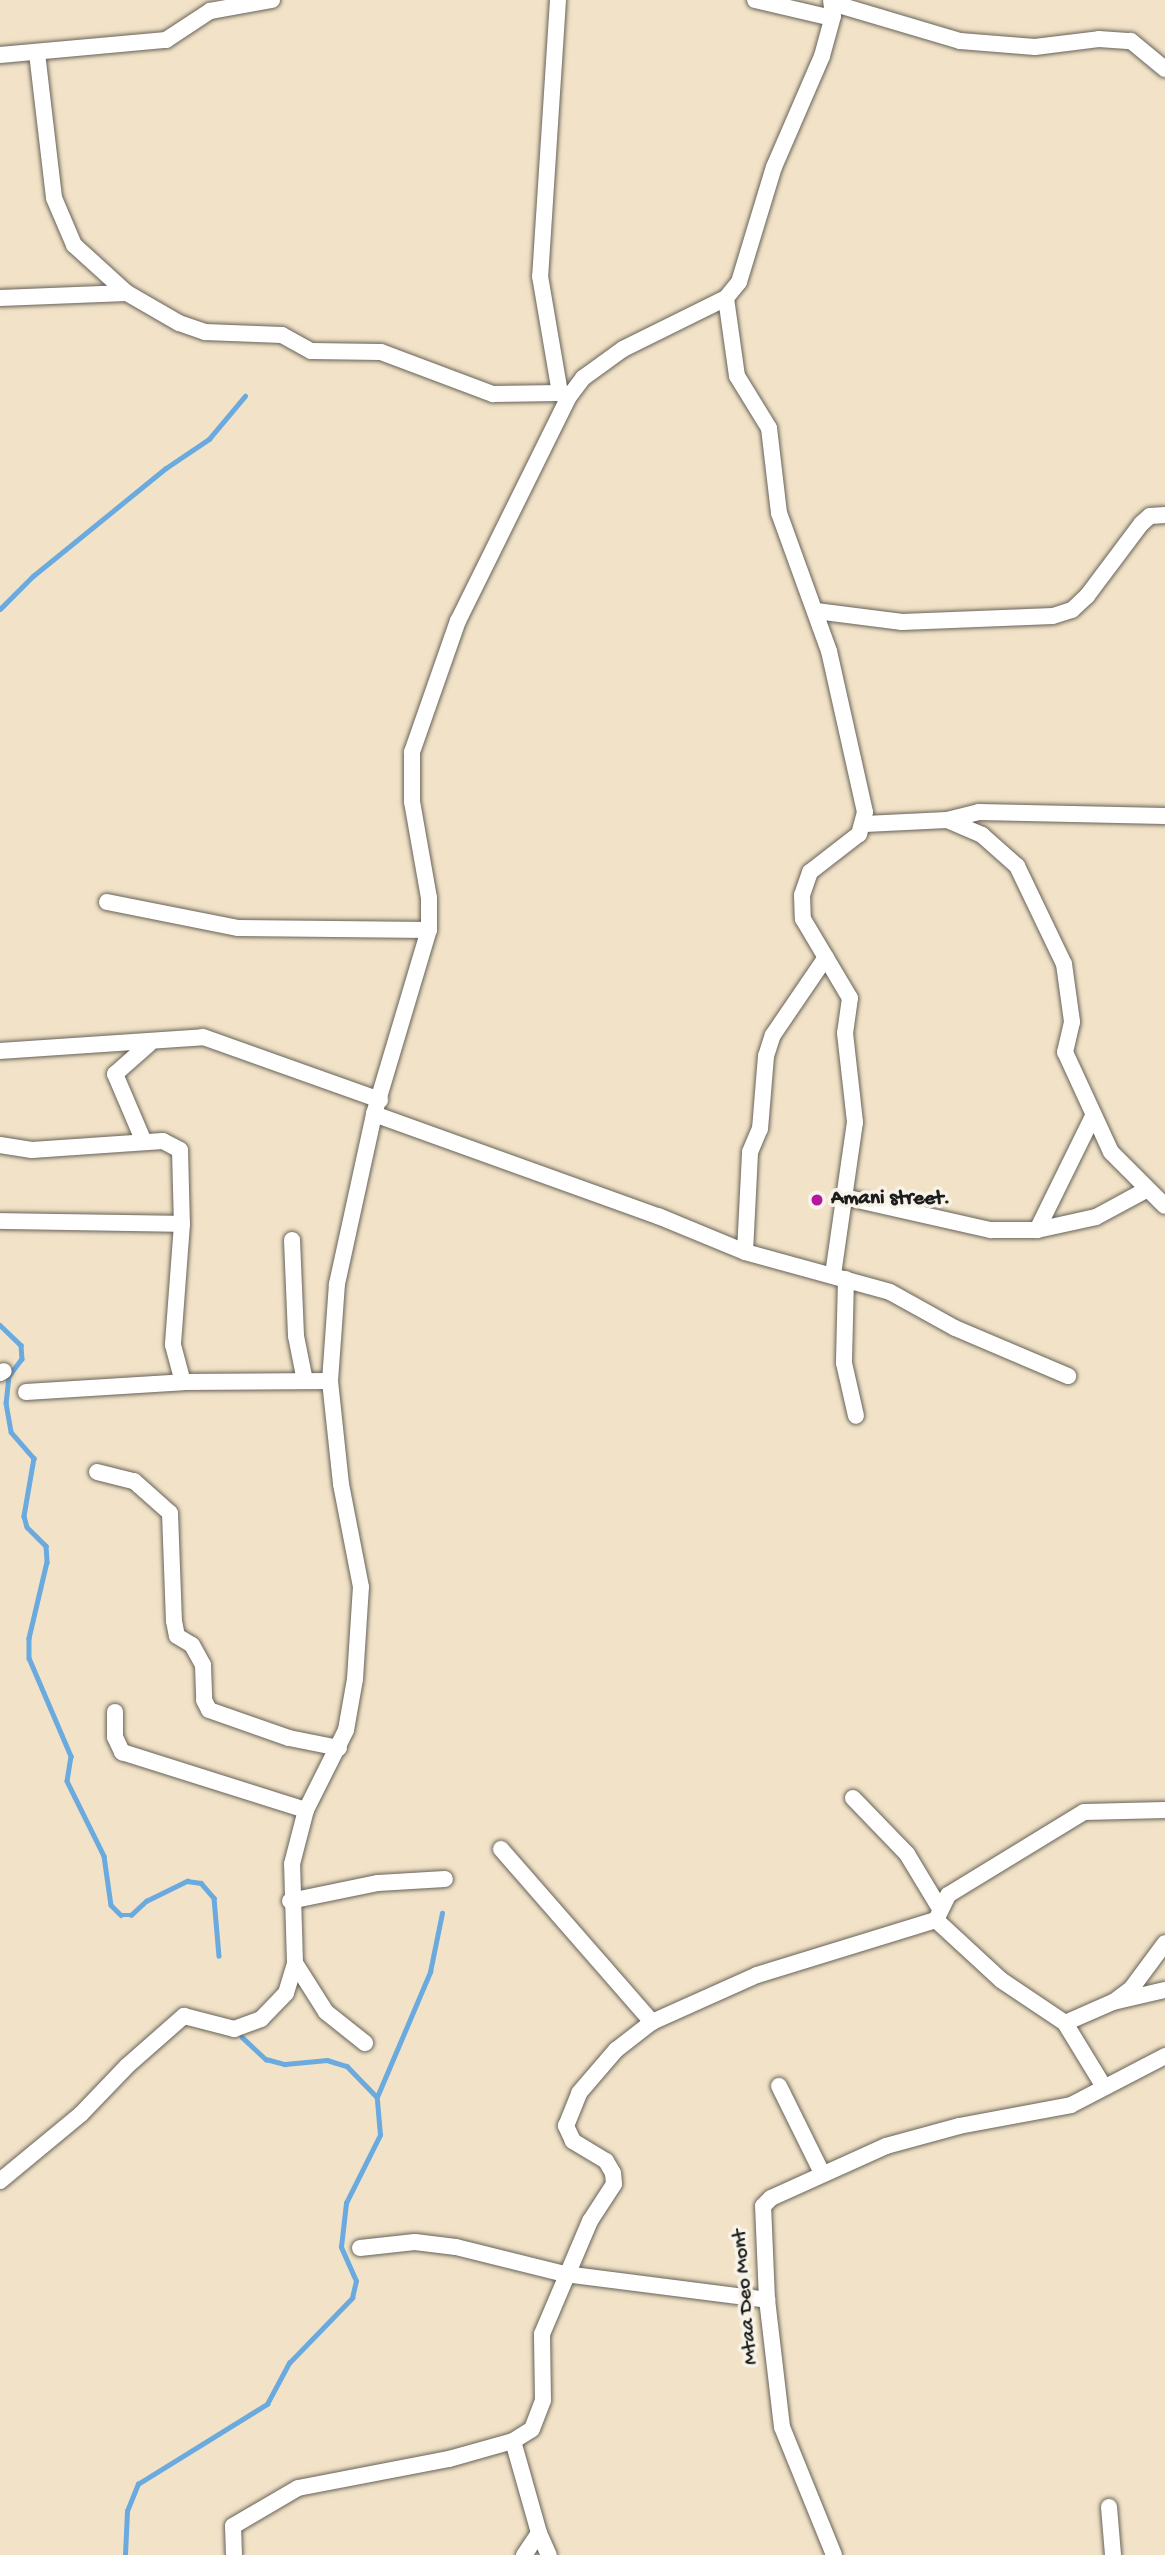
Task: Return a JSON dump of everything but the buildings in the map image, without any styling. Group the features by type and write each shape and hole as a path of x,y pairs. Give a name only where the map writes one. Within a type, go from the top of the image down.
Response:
{"street":[{"path":"0,55 166,40 210,11 272,0"},
{"path":"558,0 540,276 564,396"},
{"path":"755,0 832,7 960,41 1035,47 1099,39 1131,41 1156,57 1165,69"},
{"path":"0,2181 81,2114 127,2066 184,2016 234,2029 261,2019 282,2000 295,1963 290,1901 292,1864 306,1811 339,1748 355,1679 361,1587 341,1484 330,1381 337,1284 377,1107 429,930 429,898 412,802 412,752 458,621 564,396 583,378 624,349 726,298 739,282 774,167 821,55 832,7"},
{"path":"37,53 54,198 74,245 127,293 179,323 205,332 282,335 311,351 381,352 493,394 564,396"},
{"path":"0,298 127,293"},
{"path":"726,298 737,376 769,428 779,513 816,611 844,702 861,783 864,824 859,834 804,880 803,919 850,998 845,1033 855,1122 844,1197 839,1277 845,1363 856,1416"},
{"path":"816,611 902,622 1053,616 1072,610 1087,596 1141,524 1150,516 1165,515"},
{"path":"864,824 947,820 979,812 1165,817"},
{"path":"947,820 982,835 1017,866 1032,891 1063,964 1072,1022 1065,1052 1111,1152 1146,1190 1165,1206"},
{"path":"107,902 238,928 429,930"},
{"path":"745,1252 750,1152 760,1129 766,1056 773,1035 826,957"},
{"path":"0,1051 203,1037 220,1041 377,1107 745,1252 890,1292 955,1328 1068,1376"},
{"path":"144,1142 115,1074 151,1042"},
{"path":"1037,1230 1093,1116"},
{"path":"0,1145 32,1150 163,1140 180,1150 182,1224 173,1345 183,1382"},
{"path":"844,1197 991,1230 1037,1230 1096,1217 1146,1190"},
{"path":"0,1221 182,1224"},
{"path":"292,1240 296,1336 305,1381"},
{"path":"26,1392 183,1382 330,1381"},
{"path":"97,1472 134,1481 170,1513 174,1621 177,1636 192,1645 203,1665 209,1710 289,1738 339,1748"},
{"path":"115,1712 115,1737 122,1752 306,1811"},
{"path":"853,1798 907,1854 938,1913 1001,1980 1065,2023 1104,2087"},
{"path":"234,2555 233,2526 298,2488 513,2441 532,2429 543,2400 542,2334 565,2274 614,2184 613,2172 606,2161 573,2141 566,2126 579,2093 616,2050 652,2022 757,1975 938,1913 948,1895 1083,1812 1109,1808 1165,1810"},
{"path":"501,1849 652,2022"},
{"path":"290,1901 378,1883 445,1879"},
{"path":"1113,2002 1131,1989 1165,1943"},
{"path":"295,1963 326,2012 365,2042"},
{"path":"1065,2023 1113,2002 1165,1990"},
{"name":"Mtaa Deo Mont","path":"834,2555 782,2427 767,2300 763,2206 771,2198 822,2173 886,2146 959,2126 1071,2105 1165,2056"},
{"path":"779,2086 822,2173"},
{"path":"360,2248 415,2242 456,2247 565,2274 767,2300"},
{"path":"513,2441 539,2533 549,2555"},
{"path":"1109,2507 1113,2555"},
{"path":"524,2555 539,2533"}],"waterway":[{"path":"0,609 33,576 166,468 209,439 245,396"},
{"path":"0,1325 21,1345 22,1359 9,1376 6,1403 11,1432 34,1458 24,1516 27,1527 46,1546 47,1562 29,1638 29,1658 71,1756 67,1781 104,1856 111,1905 121,1915 131,1915 146,1901 187,1881 201,1883 214,1898 219,1956"},
{"path":"125,2555 127,2511 138,2484 267,2404 289,2363 352,2298 356,2281 341,2247 346,2203 380,2135 377,2097 430,1972 442,1913"},
{"path":"242,2037 266,2059 285,2064 327,2060 347,2066 377,2097"}],"place":[{"name":"Amani street.","path":"817,1200"}]}
